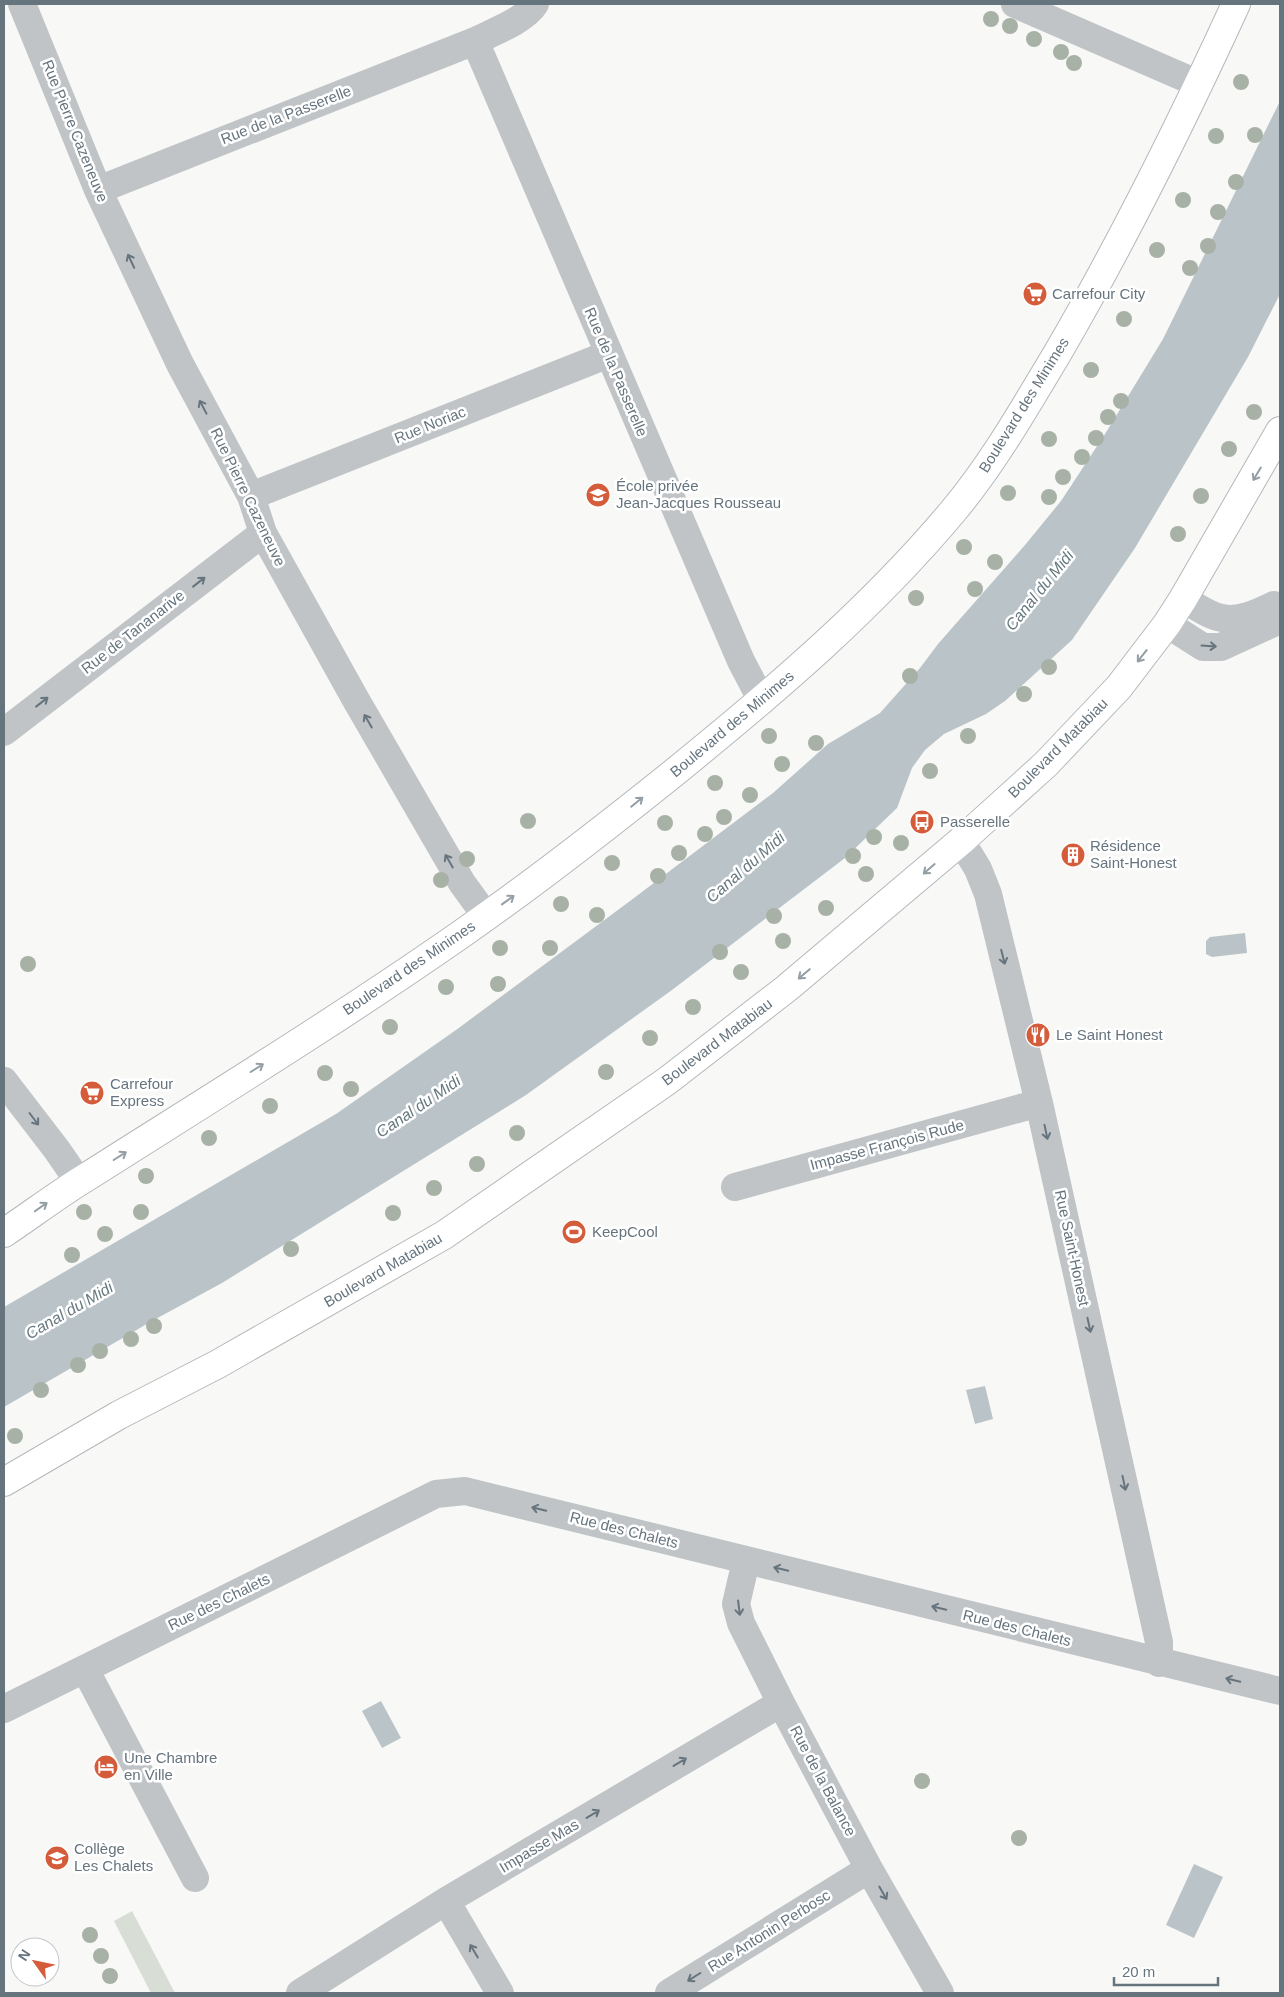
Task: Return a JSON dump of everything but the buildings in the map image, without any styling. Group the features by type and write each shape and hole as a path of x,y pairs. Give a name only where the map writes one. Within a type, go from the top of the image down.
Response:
{"main road":[{"name":"Boulevard des Minimes","path":"4,1233 79,1182 275,1057 486,916 597,834 762,701 802,666 909,560 956,509 1011,433 1075,323 1131,221 1199,84 1236,4"},
{"name":"Boulevard Matabiau","path":"4,1482 119,1416 218,1364 444,1235 667,1081 787,988 961,841 1046,764 1119,687 1167,624 1183,599 1280,432"}],"street":[{"name":"Rue Pierre Cazeneuve","path":"22,4 98,190 180,364 251,496 263,532 356,700 462,883 486,916"},
{"name":"Rue de la Passerelle","path":"98,190 475,41 502,28 530,10 535,4"},
{"path":"1015,4 1199,84"},
{"name":"Rue de la Passerelle","path":"475,41 741,660 762,701"},
{"name":"Rue Noriac","path":"251,496 609,354"},
{"name":"Rue de Tananarive","path":"4,732 263,532"},
{"path":"1183,599 1221,618 1256,614 1280,602"},
{"path":"1167,624 1203,647 1221,647 1280,620"},
{"name":"Rue Saint-Honest","path":"961,841 978,869 988,894 1040,1103 1159,1642 1159,1663"},
{"path":"4,1081 79,1182"},
{"name":"Impasse François Rude","path":"735,1187 1040,1103"},
{"name":"Rue des Chalets","path":"4,1710 436,1494 465,1491 1159,1663 1280,1691"},
{"name":"Rue de la Balance","path":"746,1561 736,1604 741,1623 870,1869 940,1993"},
{"path":"86,1669 195,1878"},
{"name":"Impasse Mas","path":"300,1993 446,1901 781,1702"},
{"name":"Rue Antonin Perbosc","path":"669,1993 870,1869"},
{"path":"446,1901 500,1993"}],"shaded area":[{"path":"132,1911 175,1993 151,1993 114,1921"}],"water":[{"name":"Canal du Midi","path":"1280,101 1280,294 1248,357 1135,548 1072,640 1005,701 986,714 944,734 925,750 912,768 897,808 845,858 672,990 526,1095 222,1283 152,1321 4,1407 4,1307 336,1114 456,1030 630,901 773,793 828,744 880,713 1061,501 1105,434 1163,339"},
{"path":"1245,933 1247,953 1212,957 1206,954 1206,941 1210,937"},
{"path":"985,1386 993,1419 975,1424 966,1390"},
{"path":"381,1701 401,1738 382,1748 362,1711"},
{"path":"1194,1864 1223,1877 1194,1938 1166,1925"}],"place":[{"name":"Carrefour City","path":"1035,294"},
{"name":"École privée Jean-Jacques Rousseau","path":"598,495"},
{"name":"Passerelle","path":"922,822"},
{"name":"Résidence Saint-Honest","path":"1073,855"},
{"name":"Le Saint Honest","path":"1038,1035"},
{"name":"Carrefour Express","path":"92,1093"},
{"name":"KeepCool","path":"574,1232"},
{"name":"Une Chambre en Ville","path":"106,1767"},
{"name":"Collège Les Chalets","path":"57,1858"}]}
